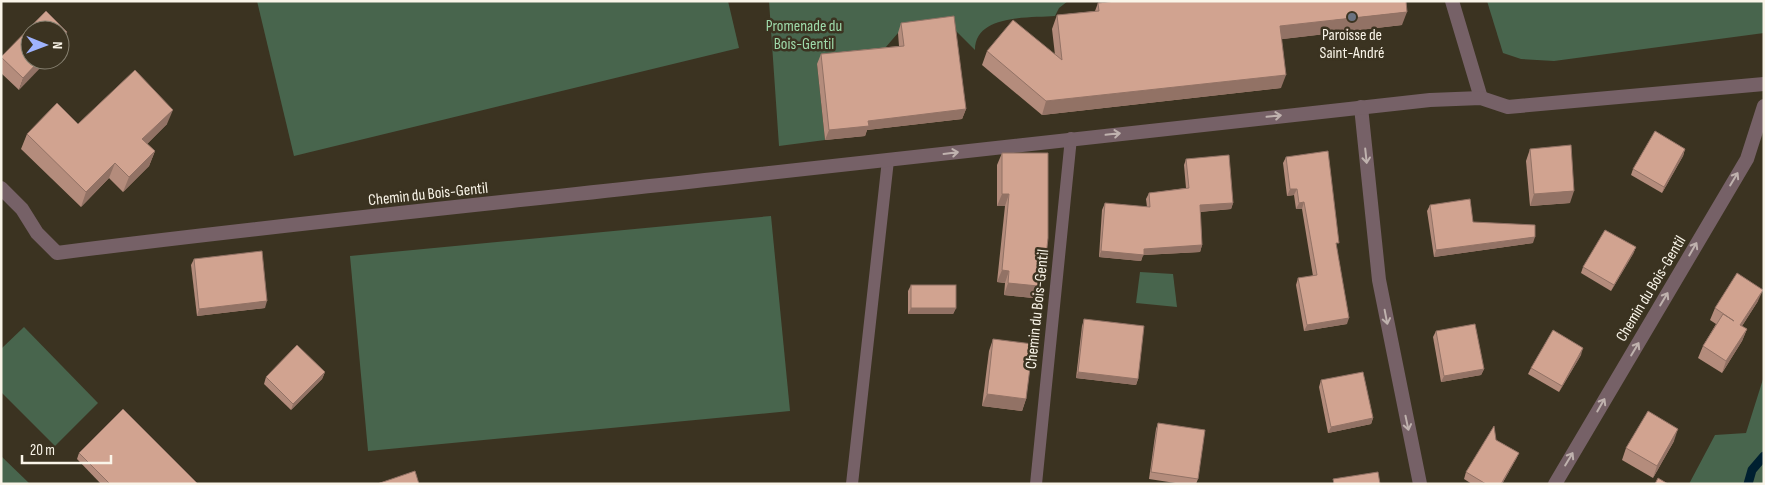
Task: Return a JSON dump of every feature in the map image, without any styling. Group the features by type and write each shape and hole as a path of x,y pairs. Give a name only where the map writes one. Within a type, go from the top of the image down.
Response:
{"street":[{"path":"1452,1 1480,98"},
{"name":"Chemin du Bois-Gentil","path":"1,188 22,209 37,233 57,253 289,224 1430,100 1480,98 1508,107 1764,84"},
{"name":"Chemin du Bois-Gentil","path":"1554,484 1746,159 1764,106"},
{"path":"1361,107 1379,280 1420,484"}],"lane":[{"name":"Chemin du Bois-Gentil","path":"1036,484 1071,138"},
{"path":"852,484 888,160"}],"green space":[{"path":"257,1 728,1 739,48 294,156"},
{"name":"Promenade du Bois-Gentil","path":"769,1 1068,1 1059,8 1055,16 1018,18 993,24 977,38 975,50 951,26 898,33 879,55 817,64 825,140 779,146"},
{"path":"1487,1 1764,1 1764,33 1554,61 1521,59 1503,53"},
{"path":"771,216 790,411 368,451 350,256"},
{"path":"1140,272 1173,274 1177,307 1136,303"},
{"path":"24,327 98,403 55,446 1,392 1,349"},
{"path":"1764,376 1764,484 1689,484 1715,435 1746,433"},
{"path":"1,456 30,484 1,484"}],"building":[{"path":"1116,1 1406,1 1407,12 1280,26 1286,75 1046,101 987,51 1013,20 1062,60 1057,15 1099,11 1098,3"},
{"path":"46,11 55,20 37,20"},
{"path":"954,16 966,109 868,121 869,126 829,130 821,54 904,46 901,23"},
{"path":"20,38 20,70 31,70 23,78 1,57"},
{"path":"135,70 173,110 142,139 155,151 129,177 115,163 86,192 27,134 57,103 78,124"},
{"path":"1655,131 1685,149 1664,187 1633,169"},
{"path":"1571,145 1574,191 1534,194 1530,149"},
{"path":"1328,151 1339,243 1336,243 1349,318 1307,325 1298,278 1317,275 1304,202 1299,203 1297,189 1290,189 1286,157"},
{"path":"1002,153 1048,153 1048,238 1044,275 1039,274 1038,286 1008,283 1009,271 1002,270 1009,194 1002,194"},
{"path":"1229,155 1233,203 1200,205 1202,245 1144,249 1144,255 1101,251 1105,203 1150,207 1149,193 1189,188 1186,159"},
{"path":"1470,199 1473,222 1535,225 1535,237 1436,250 1430,205"},
{"path":"1605,230 1636,247 1614,285 1583,267"},
{"path":"262,251 267,301 199,309 194,259"},
{"path":"1737,273 1763,290 1740,325 1747,329 1726,361 1703,346 1723,314 1734,321 1715,308"},
{"path":"911,285 956,285 956,308 911,308"},
{"path":"1084,319 1144,326 1138,379 1078,372"},
{"path":"1475,324 1484,369 1444,376 1436,331"},
{"path":"1553,330 1583,348 1562,386 1531,368"},
{"path":"993,339 1033,344 1026,399 987,394"},
{"path":"297,345 325,372 293,404 266,377"},
{"path":"1363,372 1373,418 1331,427 1321,380"},
{"path":"123,409 198,484 110,484 79,453"},
{"path":"1648,411 1678,429 1657,466 1626,448"},
{"path":"1158,423 1205,430 1198,479 1151,472"},
{"path":"1494,426 1496,440 1519,453 1501,484 1486,484 1466,472"},
{"path":"415,471 419,484 377,484"},
{"path":"1378,472 1380,484 1334,484 1333,479"},
{"path":"1658,478 1668,484 1655,484"}],"waterway":[{"path":"1748,484 1752,470 1764,456"}],"place":[{"name":"Paroisse de Saint-André","path":"1352,17"}]}
